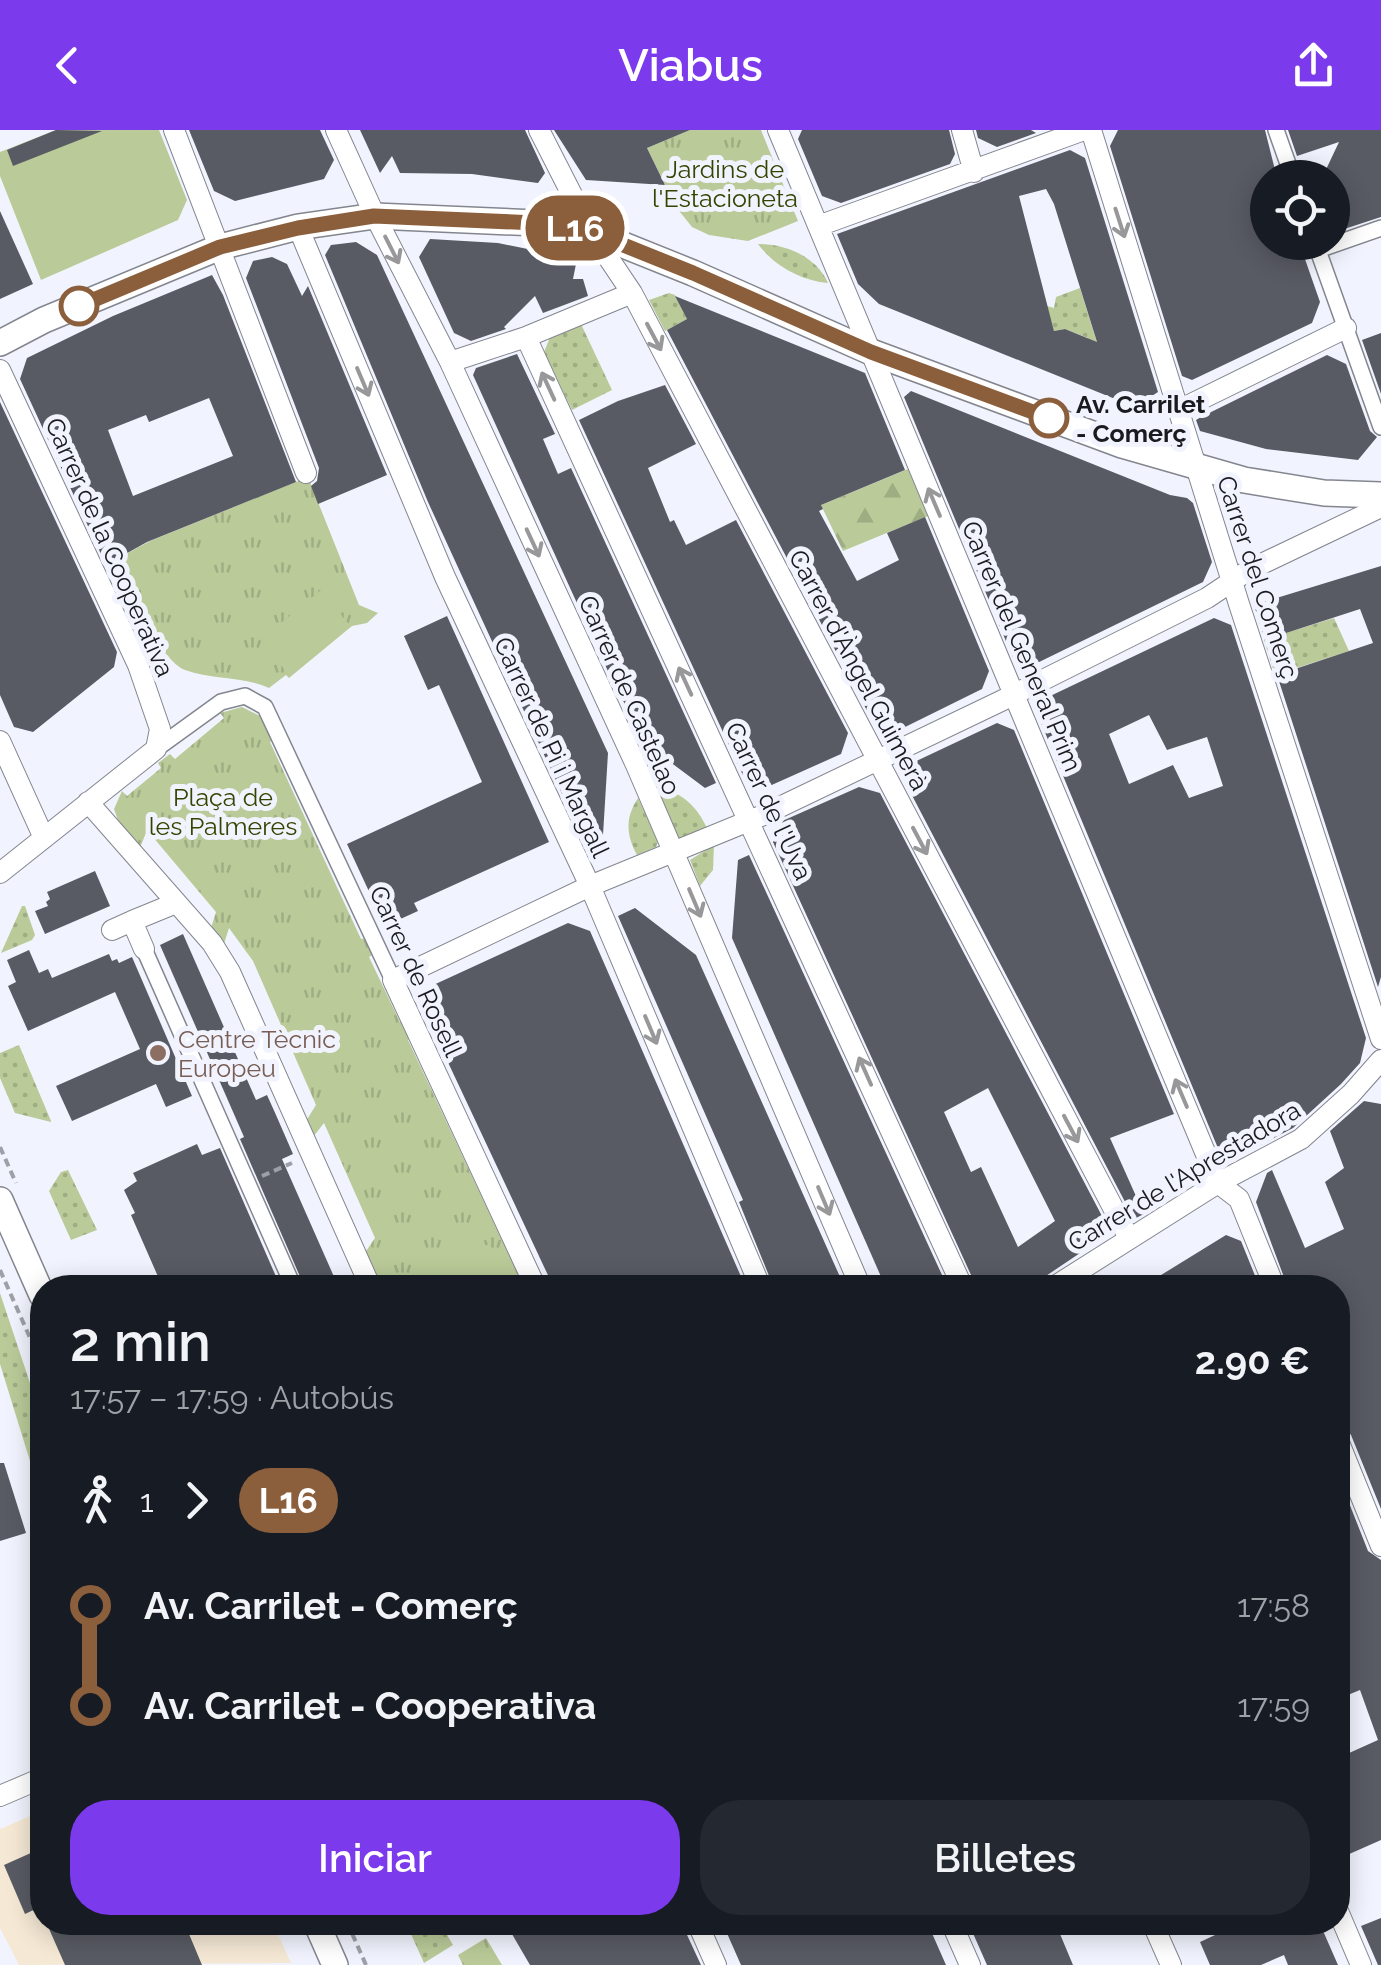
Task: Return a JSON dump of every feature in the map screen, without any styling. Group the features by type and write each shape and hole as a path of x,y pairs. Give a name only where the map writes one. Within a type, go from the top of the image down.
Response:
{"street":[{"path":"174,130 306,472"},
{"name":"Carrer de Castelao","path":"336,130 374,216 450,362 673,851 855,1275"},
{"name":"Carrer d'Àngel Guimerà","path":"539,130 591,232 632,293 1129,1238"},
{"path":"962,130 974,172"},
{"path":"818,226 1087,130"},
{"name":"Carrer del Comerç","path":"1087,130 1381,1039"},
{"path":"1276,130 1287,160"},
{"name":"Carrer del General Prim","path":"784,135 818,226 1218,1183 1239,1199 1270,1275"},
{"path":"0,342 220,247 298,228 374,216 559,224 591,232 693,273 871,352 1122,445 1197,469 1324,493 1381,494"},
{"name":"Carrer de Pi i Margall","path":"298,228 445,577 590,886 756,1275"},
{"path":"1350,237 1381,228"},
{"path":"1321,260 1381,427"},
{"path":"450,362 526,338 632,293"},
{"path":"1179,410 1346,328"},
{"name":"Carrer de l'Uva","path":"526,338 957,1275"},
{"name":"Carrer de la Cooperativa","path":"0,370 138,665 160,729 156,749"},
{"path":"392,980 590,886 750,820 1014,694 1206,598 1249,570 1381,507"},
{"name":"Carrer de Rosell","path":"156,749 235,696 256,700 266,707 530,1275"},
{"path":"0,741 44,838"},
{"path":"0,874 156,749"},
{"path":"88,802 212,944 230,972 365,1275"},
{"path":"112,930 176,902"},
{"path":"132,920 288,1275"},
{"name":"Carrer de l'Aprestadora","path":"1081,1275 1129,1238 1218,1183 1301,1140 1381,1060"},
{"path":"0,1200 34,1275"},
{"path":"1350,1470 1381,1546"},
{"path":"0,1796 30,1783"},
{"path":"322,1935 335,1965"},
{"path":"703,1935 716,1965"},
{"path":"957,1935 970,1965"},
{"path":"1158,1935 1171,1965"},
{"path":"1349,1935 1362,1965"}],"path":[{"path":"249,1182 292,1162"},
{"path":"0,1270 30,1338"},
{"path":"353,1935 366,1965"}],"shaded area":[{"path":"30,1816 30,1935 278,1935 291,1963 19,1965 0,1928 0,1829"}],"green space":[{"path":"56,130 159,130 187,200 178,220 41,280 0,176 0,152"},
{"name":"Jardins de l'Estacioneta","path":"690,130 761,130 798,221 748,241 709,235 692,227 676,207 647,148"},
{"path":"758,244 779,246 808,259 828,283 789,271"},
{"path":"1080,288 1099,349 1094,356 1088,338 1065,329 1054,331 1047,306 1054,308 1056,297"},
{"path":"669,293 675,295 687,319 665,331 649,300"},
{"path":"581,324 612,390 572,410 544,352 551,335"},
{"path":"908,469 928,516 843,551 821,505"},
{"path":"308,477 359,605 378,613 367,623 352,626 289,678 286,675 269,688 196,673 176,664 106,565 150,541"},
{"path":"321,590 350,626 289,675 260,640"},
{"path":"1334,618 1349,651 1275,675 1264,640"},
{"name":"Plaça de les Palmeres","path":"242,707 264,718 275,739 270,742 361,939 367,938 374,954 369,957 400,1022 406,1020 413,1036 408,1040 518,1275 374,1275 364,1254 375,1238 324,1123 313,1137 306,1121 316,1105 253,961 229,928 223,947 210,931 216,912 147,830 140,848 119,823 114,809 122,791 127,796 161,768 158,763 170,754 175,759 224,718 220,713"},
{"path":"668,790 692,806 708,830 679,839 676,836 655,791"},
{"path":"638,798 658,842 656,847 637,855 628,826"},
{"path":"714,845 713,870 700,886 690,860"},
{"path":"22,906 35,935 32,940 1,953"},
{"path":"19,1045 51,1122 15,1113 0,1078 0,1053"},
{"path":"68,1170 97,1230 71,1240 49,1191 61,1172"},
{"path":"489,1244 503,1275 422,1275"},
{"path":"0,1293 30,1383 30,1461 0,1364"},
{"path":"411,1935 447,1935 453,1945 424,1963"},
{"path":"486,1938 502,1965 463,1965 458,1955"}],"building":[{"path":"56,130 102,131 13,166 7,150"},
{"path":"189,130 320,130 334,160 324,179 235,201 214,191"},
{"path":"360,130 525,130 545,173 538,183 472,174 400,173 392,156 380,173"},
{"path":"554,130 690,130 647,148 665,185 586,180"},
{"path":"802,130 949,130 955,154 950,164 841,203 822,196 798,139"},
{"path":"976,130 1036,133 997,147 978,138"},
{"path":"1118,130 1265,130 1272,160 1250,160 1250,260 1305,260 1320,302 1312,323 1192,380 1182,376 1110,146"},
{"path":"1288,130 1381,130 1381,217 1350,227 1350,160 1330,160 1339,142 1297,156"},
{"path":"1070,150 1085,158 1158,392 1135,407 879,304 858,284 837,234","holes":["1046,189 1097,342 1065,329 1054,331 1019,196"]},
{"path":"0,211 33,284 0,299"},
{"path":"430,239 498,243 577,259 573,279 583,279 588,296 543,313 535,296 506,329 471,341 454,333 419,257"},
{"path":"356,242 377,255 608,753 603,835 585,844 428,502 325,255 331,245"},
{"path":"272,257 287,264 302,296 308,286 387,475 318,504 311,486 317,481 319,468 246,278 253,261"},
{"path":"212,275 296,482 147,542 106,565 20,379 27,358 113,316","holes":["209,398 233,456 133,496 108,430 146,415 149,422"]},
{"path":"675,296 865,373 905,470 821,505 823,509 819,511 857,581 899,560 887,533 925,517 989,671 982,689 897,731 874,724 667,330 687,319"},
{"path":"1381,333 1381,394 1362,340"},
{"path":"517,354 555,434 543,439 558,474 571,468 716,783 705,788 642,741 473,375 476,368"},
{"path":"1327,355 1346,364 1370,431 1377,437 1358,460 1266,449 1200,431 1196,420 1201,417"},
{"path":"665,385 696,444 648,468 670,522 674,520 686,545 736,520 848,733 841,754 765,788 746,782 579,420"},
{"path":"911,391 1170,495 1187,498 1193,503 1212,562 1203,582 1033,665 1013,658 904,397"},
{"path":"0,402 117,652 114,667 33,732 14,727 0,695"},
{"path":"1381,566 1378,987 1277,675 1373,643 1360,609 1265,640 1254,605"},
{"path":"447,616 549,842 414,903 418,911 385,926 347,844 482,782 439,685 428,690 404,636"},
{"path":"1214,618 1231,625 1366,1038 1360,1063 1341,1084 1293,1128 1236,1158 1220,1153 1039,718 1046,698","holes":["1149,715 1167,750 1207,737 1223,786 1189,798 1173,765 1129,784 1109,734"]},
{"path":"997,723 1014,730 1174,1114 1110,1138 1144,1214 1134,1219 905,782 910,764"},
{"path":"859,787 880,793 1103,1218 1095,1243 1047,1275 971,1275 773,842 780,822","holes":["988,1088 1055,1221 1018,1247 981,1167 971,1172 944,1112"]},
{"path":"749,855 942,1275 880,1275 732,938 738,860"},
{"path":"95,871 110,906 45,934 35,911 48,906 47,892"},
{"path":"635,908 696,955 839,1275 769,1275 739,1202 743,1200 618,916"},
{"path":"568,923 590,931 740,1275 548,1275 422,1007 429,987"},
{"path":"183,934 256,1100 267,1095 276,1115 293,1154 282,1159 333,1275 299,1275 160,945"},
{"path":"29,950 39,973 48,969 52,978 109,954 112,961 117,959 119,963 132,957 192,1096 166,1107 156,1084 72,1121 56,1086 140,1049 115,992 28,1031 8,986 16,982 7,960"},
{"path":"1364,1101 1381,1104 1381,1509 1350,1434 1350,1275 1283,1275 1256,1202 1267,1173 1272,1170 1305,1248 1344,1229 1325,1182 1344,1168 1330,1131"},
{"path":"197,1144 202,1155 220,1148 275,1275 157,1275 124,1190 137,1181 133,1173"},
{"path":"1226,1235 1241,1241 1255,1275 1161,1275"},
{"path":"0,1463 4,1463 26,1533 0,1541"},
{"path":"1350,1505 1368,1551 1381,1560 1381,1840 1350,1854 1350,1753 1378,1740 1360,1690 1350,1694"},
{"path":"30,1853 30,1912 25,1914 4,1865"},
{"path":"1381,1918 1381,1965 1378,1965 1361,1926"},
{"path":"52,1935 189,1935 202,1965 65,1965"},
{"path":"513,1935 687,1935 701,1965 530,1965"},
{"path":"728,1935 933,1935 946,1965 741,1965"},
{"path":"974,1935 1060,1935 1073,1965 987,1965"},
{"path":"1215,1935 1325,1935 1338,1965 1288,1965 1284,1955 1261,1965 1210,1965 1200,1942"}],"bus line":[{"name":"L16","path":"79,306 220,247 298,228 374,216 559,224 591,232 871,352 1049,418"}],"place":[{"name":"Av. Carrilet - Comerç","path":"1049,418"},
{"name":"Centre Tècnic Europeu","path":"158,1053"}]}
